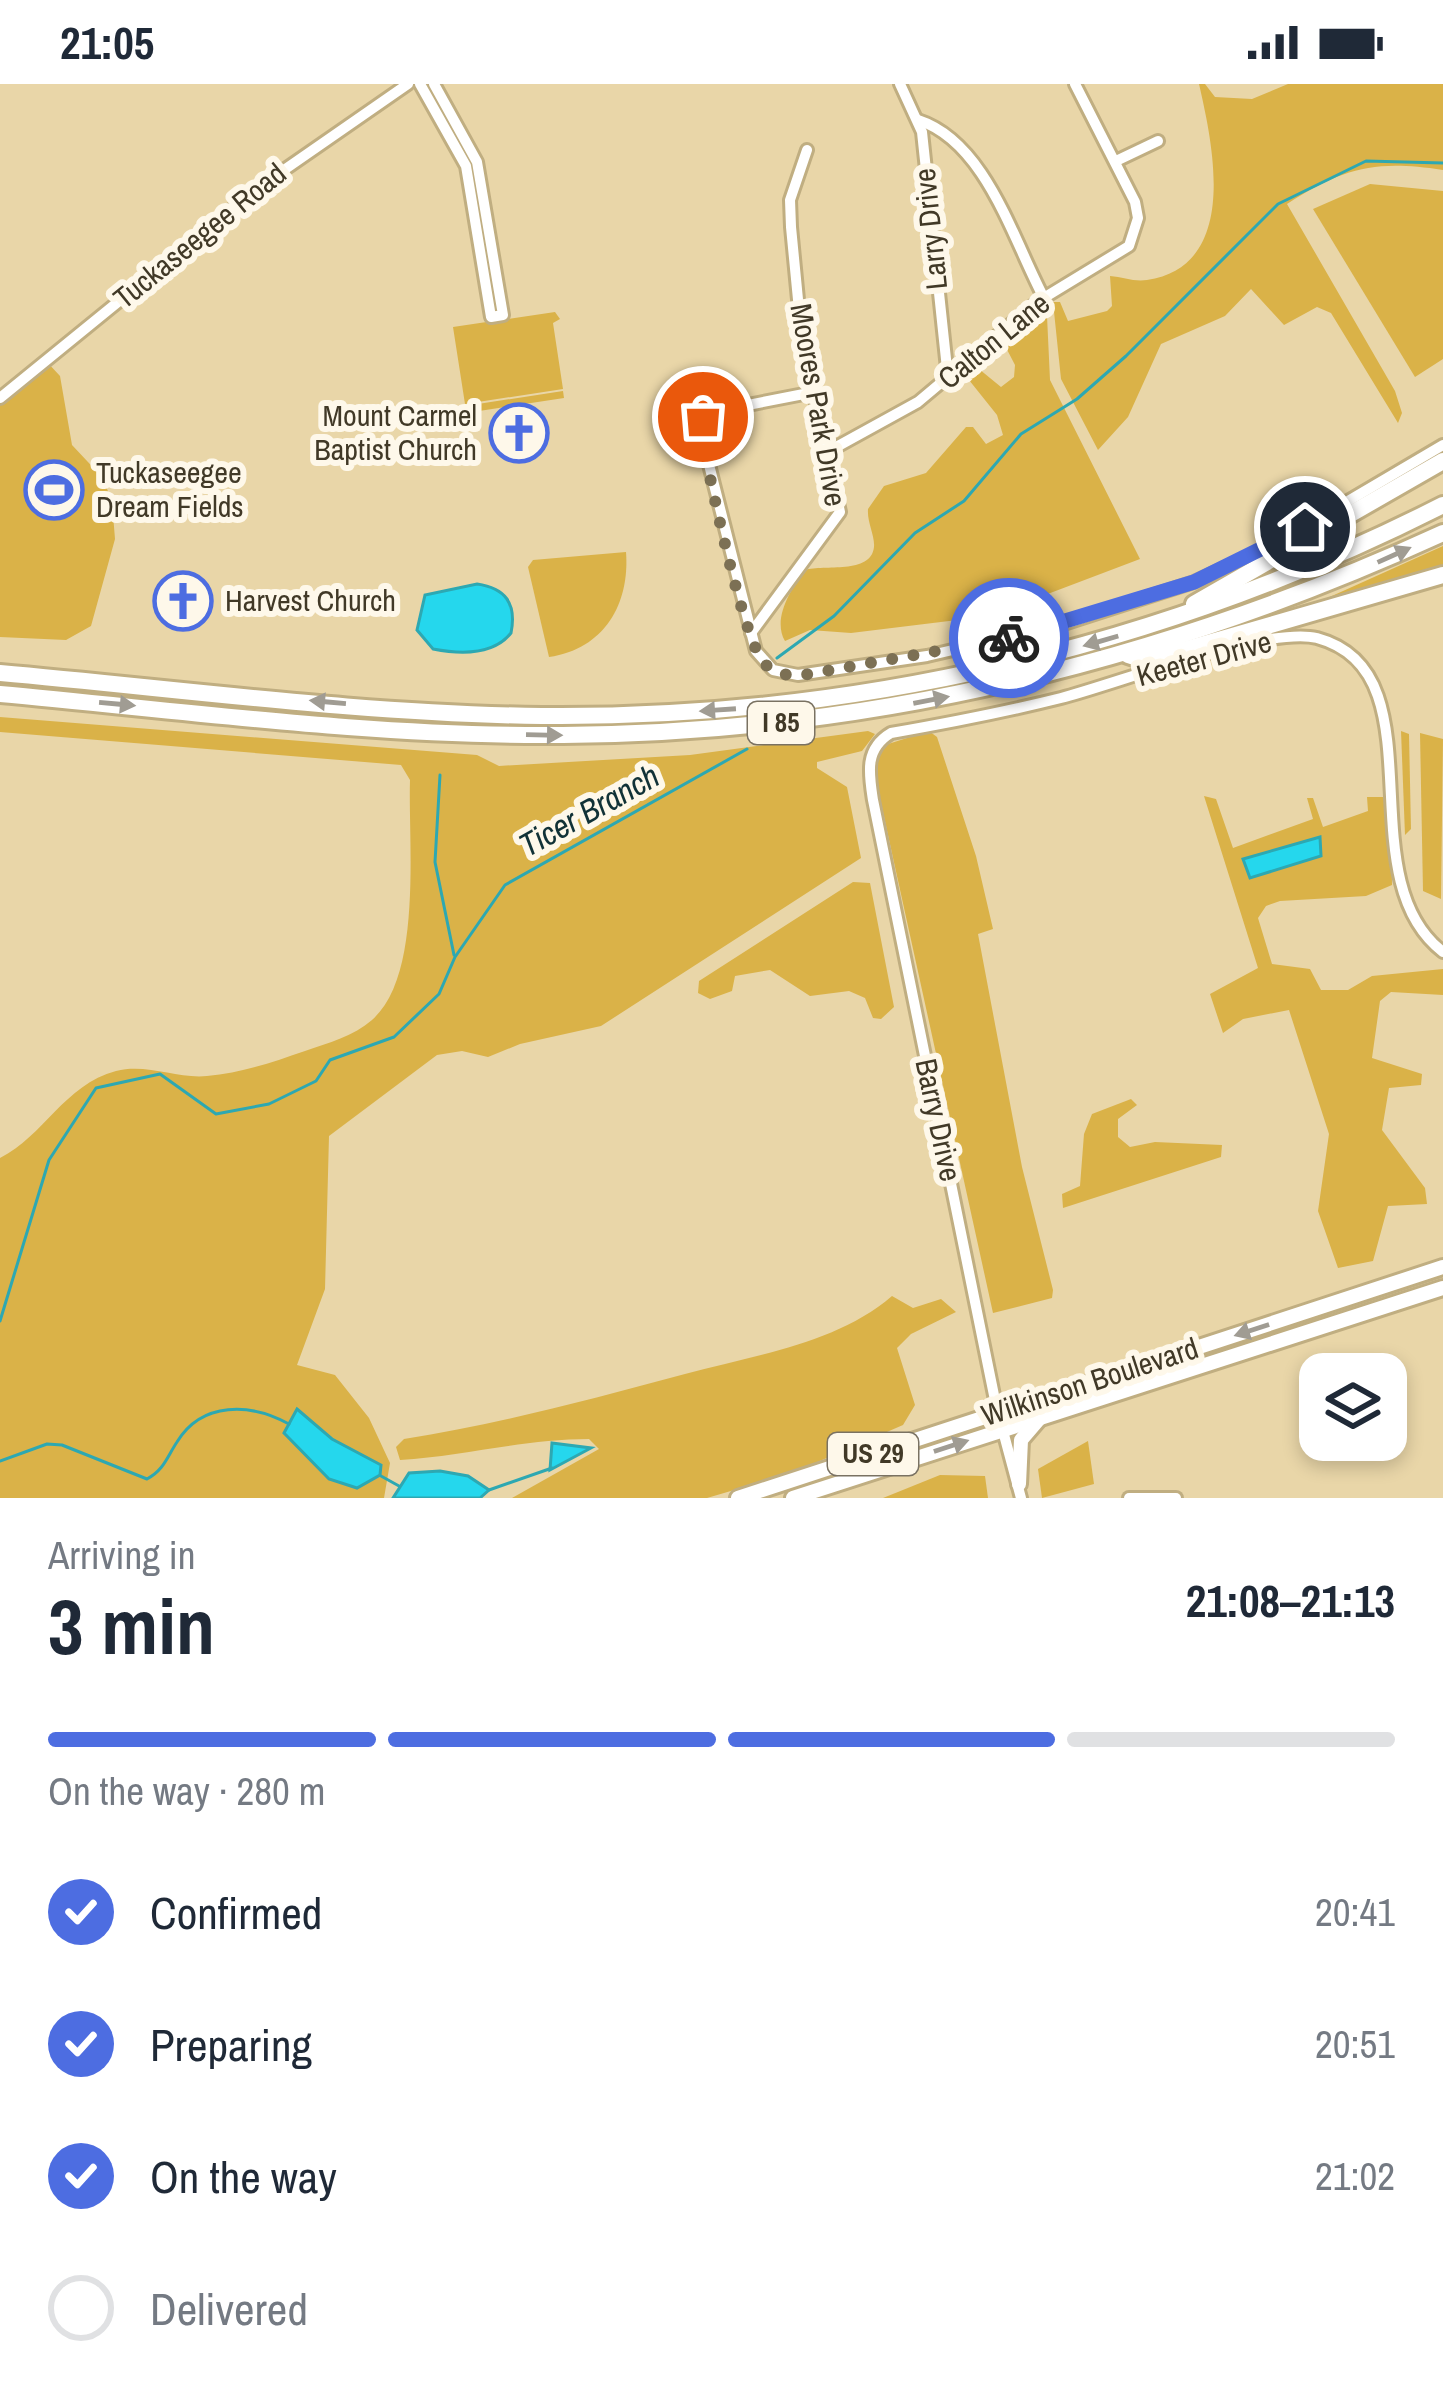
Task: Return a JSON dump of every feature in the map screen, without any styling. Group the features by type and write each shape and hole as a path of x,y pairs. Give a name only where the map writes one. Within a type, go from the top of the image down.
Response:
{"highway":[{"path":"1161,623 1443,461"},
{"name":"I 85","path":"0,674 483,714 658,714 818,700 937,681 1161,623 1306,570 1443,505"},
{"name":"I 85","path":"0,694 427,731 642,734 778,724 895,707 1128,654 1281,603 1443,532"},
{"path":"1128,654 1146,661 1443,575"}],"main road":[{"name":"Wilkinson Boulevard","path":"738,1498 1443,1267"},
{"path":"1294,1333 1308,1321 1443,1276"},
{"name":"Wilkinson Boulevard","path":"793,1498 1443,1288"},
{"path":"1020,1491 1021,1440 1044,1415"}],"street":[{"name":"Tuckaseegee Road","path":"0,398 258,188 408,84"},
{"path":"420,84 466,166 497,316 477,162 434,84"},
{"name":"Larry Drive","path":"900,84 918,120 948,378"},
{"name":"Calton Lane","path":"829,451 892,419 1044,298 1129,246 1136,207 1075,84"},
{"path":"918,120 947,134 973,164 1044,298"},
{"path":"1116,161 1158,141"},
{"name":"Moores Park Drive","path":"751,633 837,522 840,503 802,341 790,211 807,150"},
{"path":"814,392 697,418 751,633 766,665 798,676 927,656 1064,624 1194,582 1270,547 1443,445"},
{"name":"Keeter Drive","path":"878,742 891,734 1063,698 1284,637 1330,642 1365,664 1389,701 1404,898 1420,931 1443,952"},
{"name":"Barry Drive","path":"878,742 868,767 873,800 998,1412 1020,1491"},
{"path":"1129,1498 1176,1498"}],"shaded area":[{"path":"1199,84 1205,84 1215,97 1252,99 1288,84 1443,84 1443,170 1361,169 1287,204 1395,391 1402,413 1398,423 1331,313 1317,307 1284,325 1251,289 1225,316 1161,344 1128,417 1098,450 1061,379 1053,302 1060,302 1068,321 1107,311 1112,306 1110,276 1147,280 1177,270 1196,252 1208,228 1213,200 1210,138"},
{"path":"1370,184 1443,191 1443,359 1415,377 1313,209"},
{"path":"1041,304 1047,316 1050,380 1140,559 990,616 851,633 810,630 785,641 782,614 805,570 856,565 871,556 874,542 868,509 884,486 926,473 966,427 973,427 986,444 1003,435 997,415 965,375 979,369 1001,387 1014,377 1015,365 1001,338"},
{"path":"555,312 560,319 553,323 563,389 465,404 453,327"},
{"name":"Tuckaseegee Dream Fields","path":"46,361 60,376 72,445 103,478 112,502 115,539 91,626 66,640 0,637 0,397"},
{"path":"563,391 564,398 466,413 465,406"},
{"path":"1443,546 1443,571 1322,604 1323,600"},
{"path":"626,552 623,589 610,621 585,645 549,657 528,567 533,560"},
{"path":"0,717 477,755 499,766 690,755 868,731 875,734 862,751 817,762 817,768 847,787 861,858 601,1026 520,1044 488,1057 462,1051 437,1055 329,1136 325,1289 297,1365 335,1375 369,1418 390,1463 384,1498 0,1498 0,1158 82,1087 116,1071 196,1076 233,1072 332,1042 365,1026 388,1000 399,973 411,872 410,780 401,765 0,732"},
{"path":"929,731 937,737 976,856 993,929 978,934 1022,1167 1053,1290 1052,1298 993,1313 877,785 878,760 885,745"},
{"path":"1401,731 1409,734 1411,829 1405,835"},
{"path":"1420,733 1443,739 1441,899 1423,891"},
{"path":"1204,796 1216,799 1233,848 1313,819 1307,798 1313,798 1323,827 1368,811 1367,797 1385,797 1391,803 1392,885 1366,896 1280,901 1266,906 1258,918 1272,964 1310,969 1321,990 1348,990 1372,976 1443,969 1443,995 1391,992 1380,1001 1372,1058 1422,1074 1421,1085 1389,1088 1382,1130 1425,1188 1427,1204 1388,1206 1373,1261 1338,1268 1318,1211 1329,1134 1289,1010 1243,1019 1223,1033 1210,994 1258,968"},
{"path":"853,882 870,883 894,1007 881,1019 873,1018 865,998 849,991 810,996 770,970 735,976 732,991 710,999 698,993 699,981"},
{"path":"1131,1099 1137,1105 1118,1119 1118,1137 1130,1147 1155,1142 1222,1145 1221,1157 1063,1208 1062,1194 1080,1186 1084,1134 1092,1114"},
{"path":"892,1296 913,1308 941,1299 956,1312 911,1334 897,1348 915,1405 903,1425 792,1473 707,1498 512,1498 599,1449 589,1439 565,1440 400,1460 396,1447 404,1439 546,1410 794,1346 846,1326"},
{"path":"1088,1441 1094,1484 1042,1498 1038,1469"},
{"path":"940,1475 985,1476 988,1498 883,1498"}],"water":[{"path":"477,584 507,599 511,633 485,649 433,649 417,630 425,595"},
{"path":"1320,837 1321,856 1250,878 1243,859"},
{"path":"297,1409 332,1439 381,1465 380,1475 357,1488 329,1479 284,1433"},
{"path":"552,1443 591,1448 550,1470"},
{"path":"409,1473 468,1476 489,1490 480,1498 393,1498"}],"waterway":[{"name":"Ticer Branch","path":"777,658 834,616 915,533 964,501 1021,434 1077,399 1126,356 1278,204 1366,161 1443,163"},
{"name":"Ticer Branch","path":"0,1321 49,1160 96,1088 160,1074 216,1114 269,1104 316,1081 330,1060 394,1037 439,994 455,957 505,885 747,749"},
{"path":"440,775 435,862 454,955"},
{"path":"0,1461 47,1444 62,1445 147,1479 187,1429 213,1413 259,1412 289,1424"},
{"path":"489,1490 552,1468"},
{"path":"381,1476 399,1486"}],"way so far":[{"path":"703,417 700,430 728,550 756,651 773,670 798,676 1009,638"}],"place":[{"name":"Mount Carmel Baptist Church","path":"519,433"},
{"name":"Tuckaseegee Dream Fields","path":"54,490"},
{"name":"Harvest Church","path":"183,601"}],"route":[{"path":"1009,638 1194,582 1305,527"}]}
